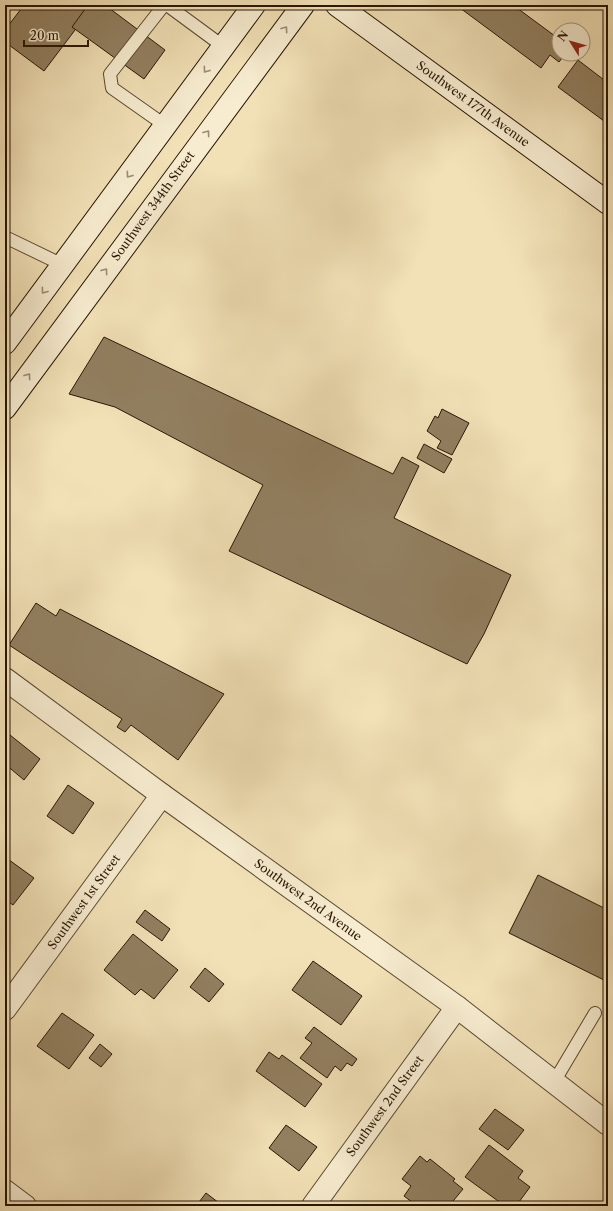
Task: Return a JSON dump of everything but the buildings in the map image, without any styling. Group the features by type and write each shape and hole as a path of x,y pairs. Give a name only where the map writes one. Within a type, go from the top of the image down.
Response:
{"street":[{"path":"5,343 254,5"},
{"name":"Southwest 344th Street","path":"5,408 303,5"},
{"name":"Southwest 177th Avenue","path":"337,5 608,203"},
{"name":"Southwest 2nd Avenue","path":"5,679 162,795 457,1007 608,1124"},
{"name":"Southwest 1st Street","path":"5,1009 162,795"},
{"name":"Southwest 2nd Street","path":"313,1206 457,1007"},
{"path":"5,1191 25,1206"}],"lane":[{"path":"166,126 112,88 110,74 165,5 224,47"},
{"path":"5,237 63,265"},
{"path":"554,1082 595,1014"}]}
